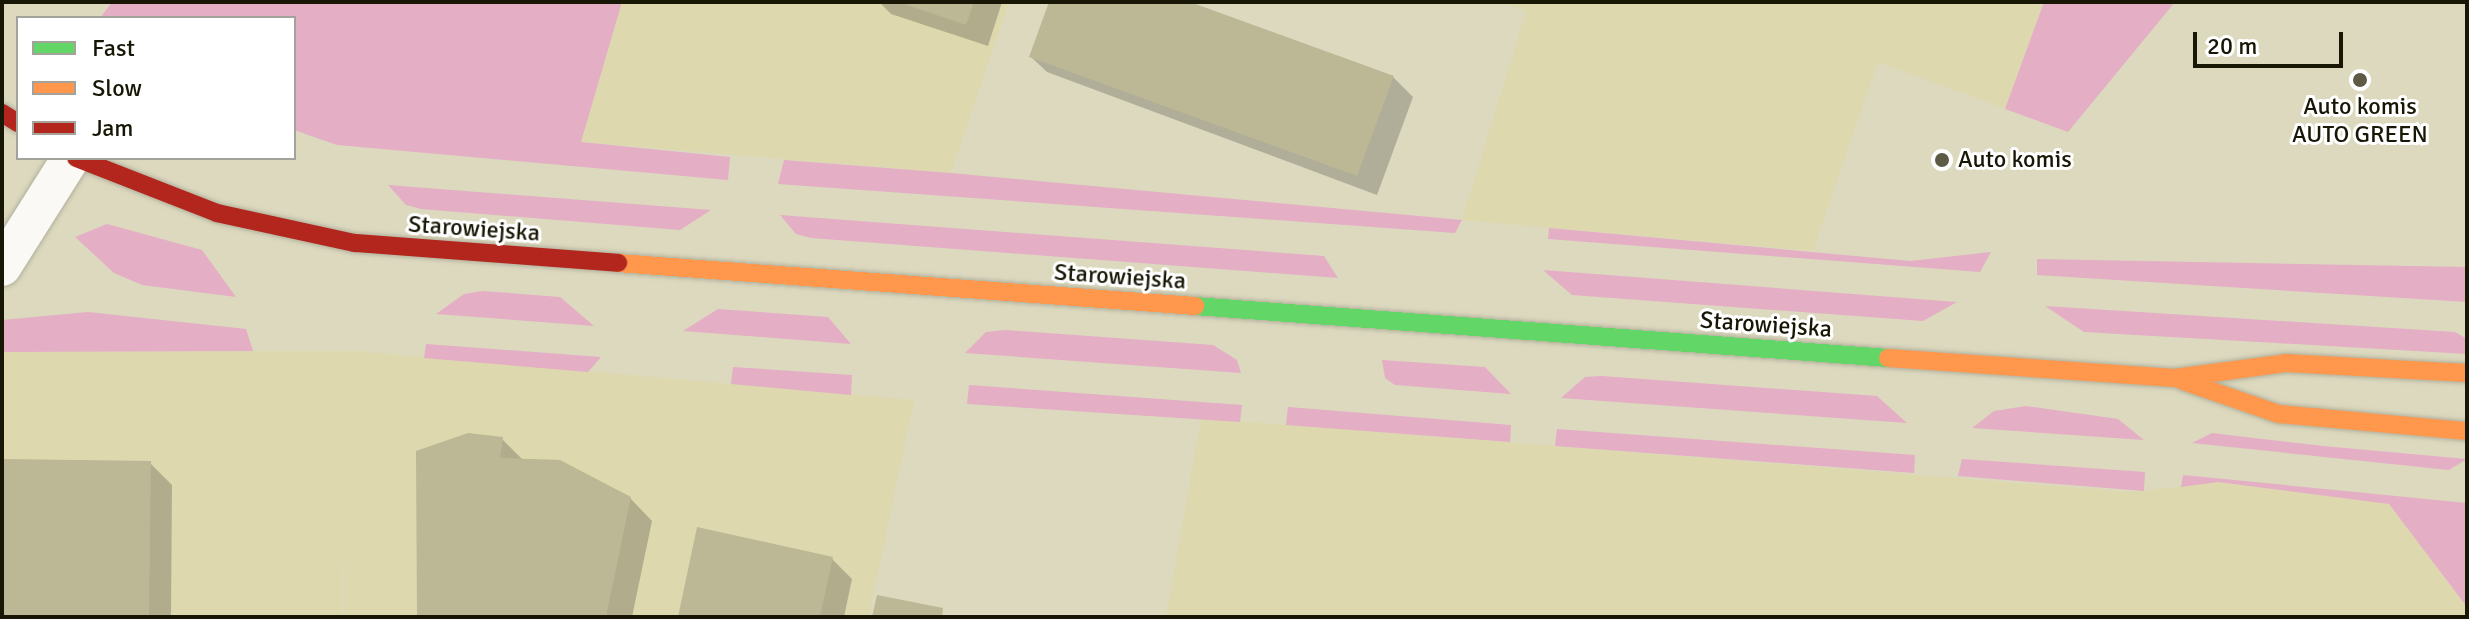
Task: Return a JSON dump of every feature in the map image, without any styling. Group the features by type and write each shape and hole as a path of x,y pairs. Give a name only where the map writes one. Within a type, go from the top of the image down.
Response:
{"street":[{"path":"2,267 73,160"},
{"name":"Starowiejska","path":"79,160 217,213 355,243 2174,378 2286,363 2467,373"},
{"name":"Starowiejska","path":"2174,378 2279,414 2467,431"}],"shaded area":[{"path":"112,2 622,2 581,142 730,157 728,180 337,145 296,131 296,16 102,16"},
{"path":"622,2 1009,2 951,173 581,142"},
{"path":"1502,2 2044,2 2005,109 1878,62 1813,251 1462,220 1526,11"},
{"path":"2044,2 2175,2 2068,132 2005,109"},
{"path":"784,160 1462,220 1455,233 778,184"},
{"path":"388,185 711,210 680,230 421,209 406,205"},
{"path":"780,215 1324,256 1338,278 811,238 796,234"},
{"path":"107,224 202,250 236,297 142,285 114,273 75,237"},
{"path":"1549,228 1910,261 1991,252 1980,272 1548,239"},
{"path":"2037,259 2467,267 2467,302 2037,275"},
{"path":"1543,270 1957,302 1923,321 1572,295"},
{"path":"483,291 560,297 594,326 436,314 464,294"},
{"path":"2045,306 2455,332 2467,339 2467,354 2084,332"},
{"path":"718,309 828,317 851,344 683,331"},
{"path":"88,312 246,329 253,351 2,352 2,320"},
{"path":"1005,330 1213,345 1237,360 1241,373 965,353 986,332"},
{"path":"426,344 601,357 588,372 424,358"},
{"path":"356,351 914,400 869,617 343,617 343,486 341,617 2,617 2,352"},
{"path":"1382,360 1485,367 1511,394 1395,385 1385,378"},
{"path":"733,367 852,375 851,395 731,384"},
{"path":"1585,377 1877,396 1907,423 1561,398"},
{"path":"969,385 1242,405 1240,422 967,404"},
{"path":"2026,406 2118,419 2144,440 1972,428 1994,411"},
{"path":"1288,407 1511,425 1510,442 1286,425"},
{"path":"1201,418 2133,492 2218,482 2389,504 2467,607 2467,617 1166,617"},
{"path":"1557,429 1915,455 1914,473 1555,446"},
{"path":"2212,433 2467,459 2449,470 2192,443"},
{"path":"1962,459 2145,472 2144,491 1958,476"},
{"path":"2183,475 2467,503 2467,607 2389,504 2218,482 2181,487"}],"building":[{"path":"898,2 974,2 966,25"},
{"path":"1049,2 1190,2 1394,76 1357,176 1029,57"},
{"path":"468,433 503,437 500,458 560,460 631,497 606,617 417,617 416,451"},
{"path":"2,459 151,461 149,617 2,617"},
{"path":"697,527 833,557 820,617 678,617"},
{"path":"877,595 943,608 942,617 872,617"}],"traffic: fast":[{"path":"1195,306 1888,358"}],"traffic: slow":[{"path":"618,263 1195,306"},
{"path":"1888,358 2174,378 2286,363 2467,373"},
{"path":"2183,381 2279,414 2467,431"}],"traffic: jam":[{"path":"2,113 16,122"},
{"path":"81,160 217,213 355,243 618,263"}],"place":[{"name":"Auto komis AUTO GREEN","path":"2360,80"},
{"name":"Auto komis","path":"1942,160"}]}
